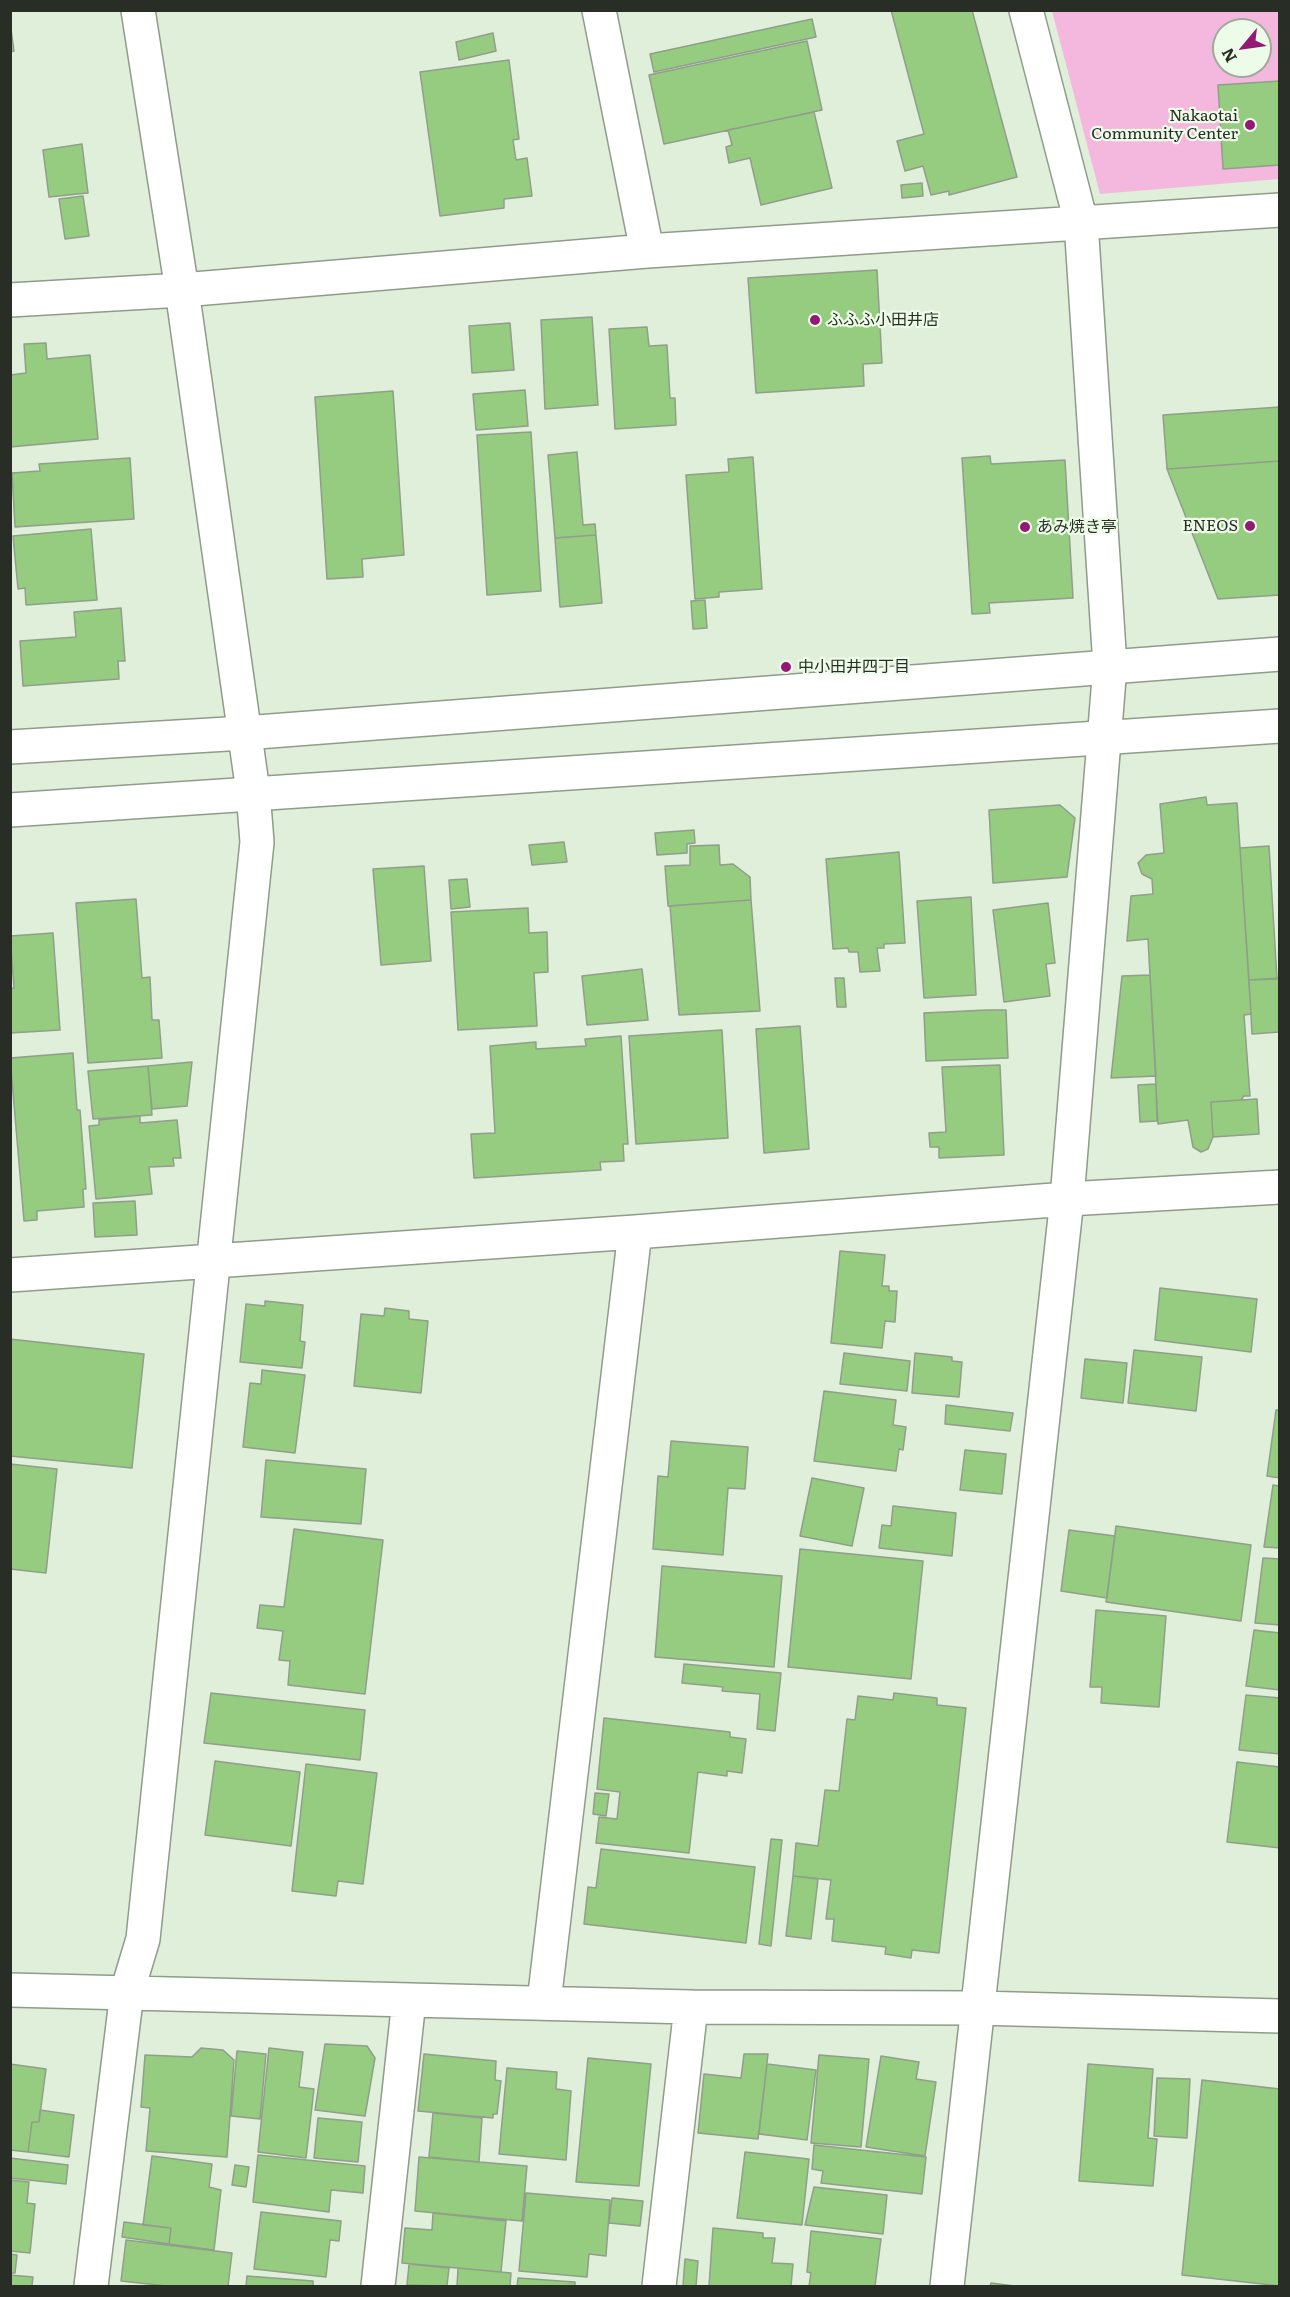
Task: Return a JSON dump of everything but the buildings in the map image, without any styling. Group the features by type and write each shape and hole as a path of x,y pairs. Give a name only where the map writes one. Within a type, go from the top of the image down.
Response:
{"street":[{"path":"91,2286 128,1992 143,1939 257,842 253,792 182,290 138,10"},
{"path":"599,10 647,250"},
{"path":"947,2286 1067,1199 1110,666 1081,222 1026,10"},
{"path":"10,300 182,290 647,250 1280,210"},
{"path":"10,747 244,733 1280,654"},
{"path":"10,810 253,792 1280,726"},
{"path":"10,1275 635,1233 1067,1199 1280,1187"},
{"path":"544,2002 635,1233"},
{"path":"10,1990 691,2007 976,2008 1280,2016"},
{"path":"378,2286 409,2000"},
{"path":"659,2286 691,2007"}],"shaded area":[{"path":"1052,11 1279,11 1279,179 1100,194"}],"place":[{"name":"Nakaotai Community Center","path":"1250,125"},
{"name":"ふふふ小田井店","path":"815,320"},
{"name":"ENEOS","path":"1250,526"},
{"name":"あみ焼き亭","path":"1025,527"},
{"name":"中小田井四丁目","path":"786,667"}]}
